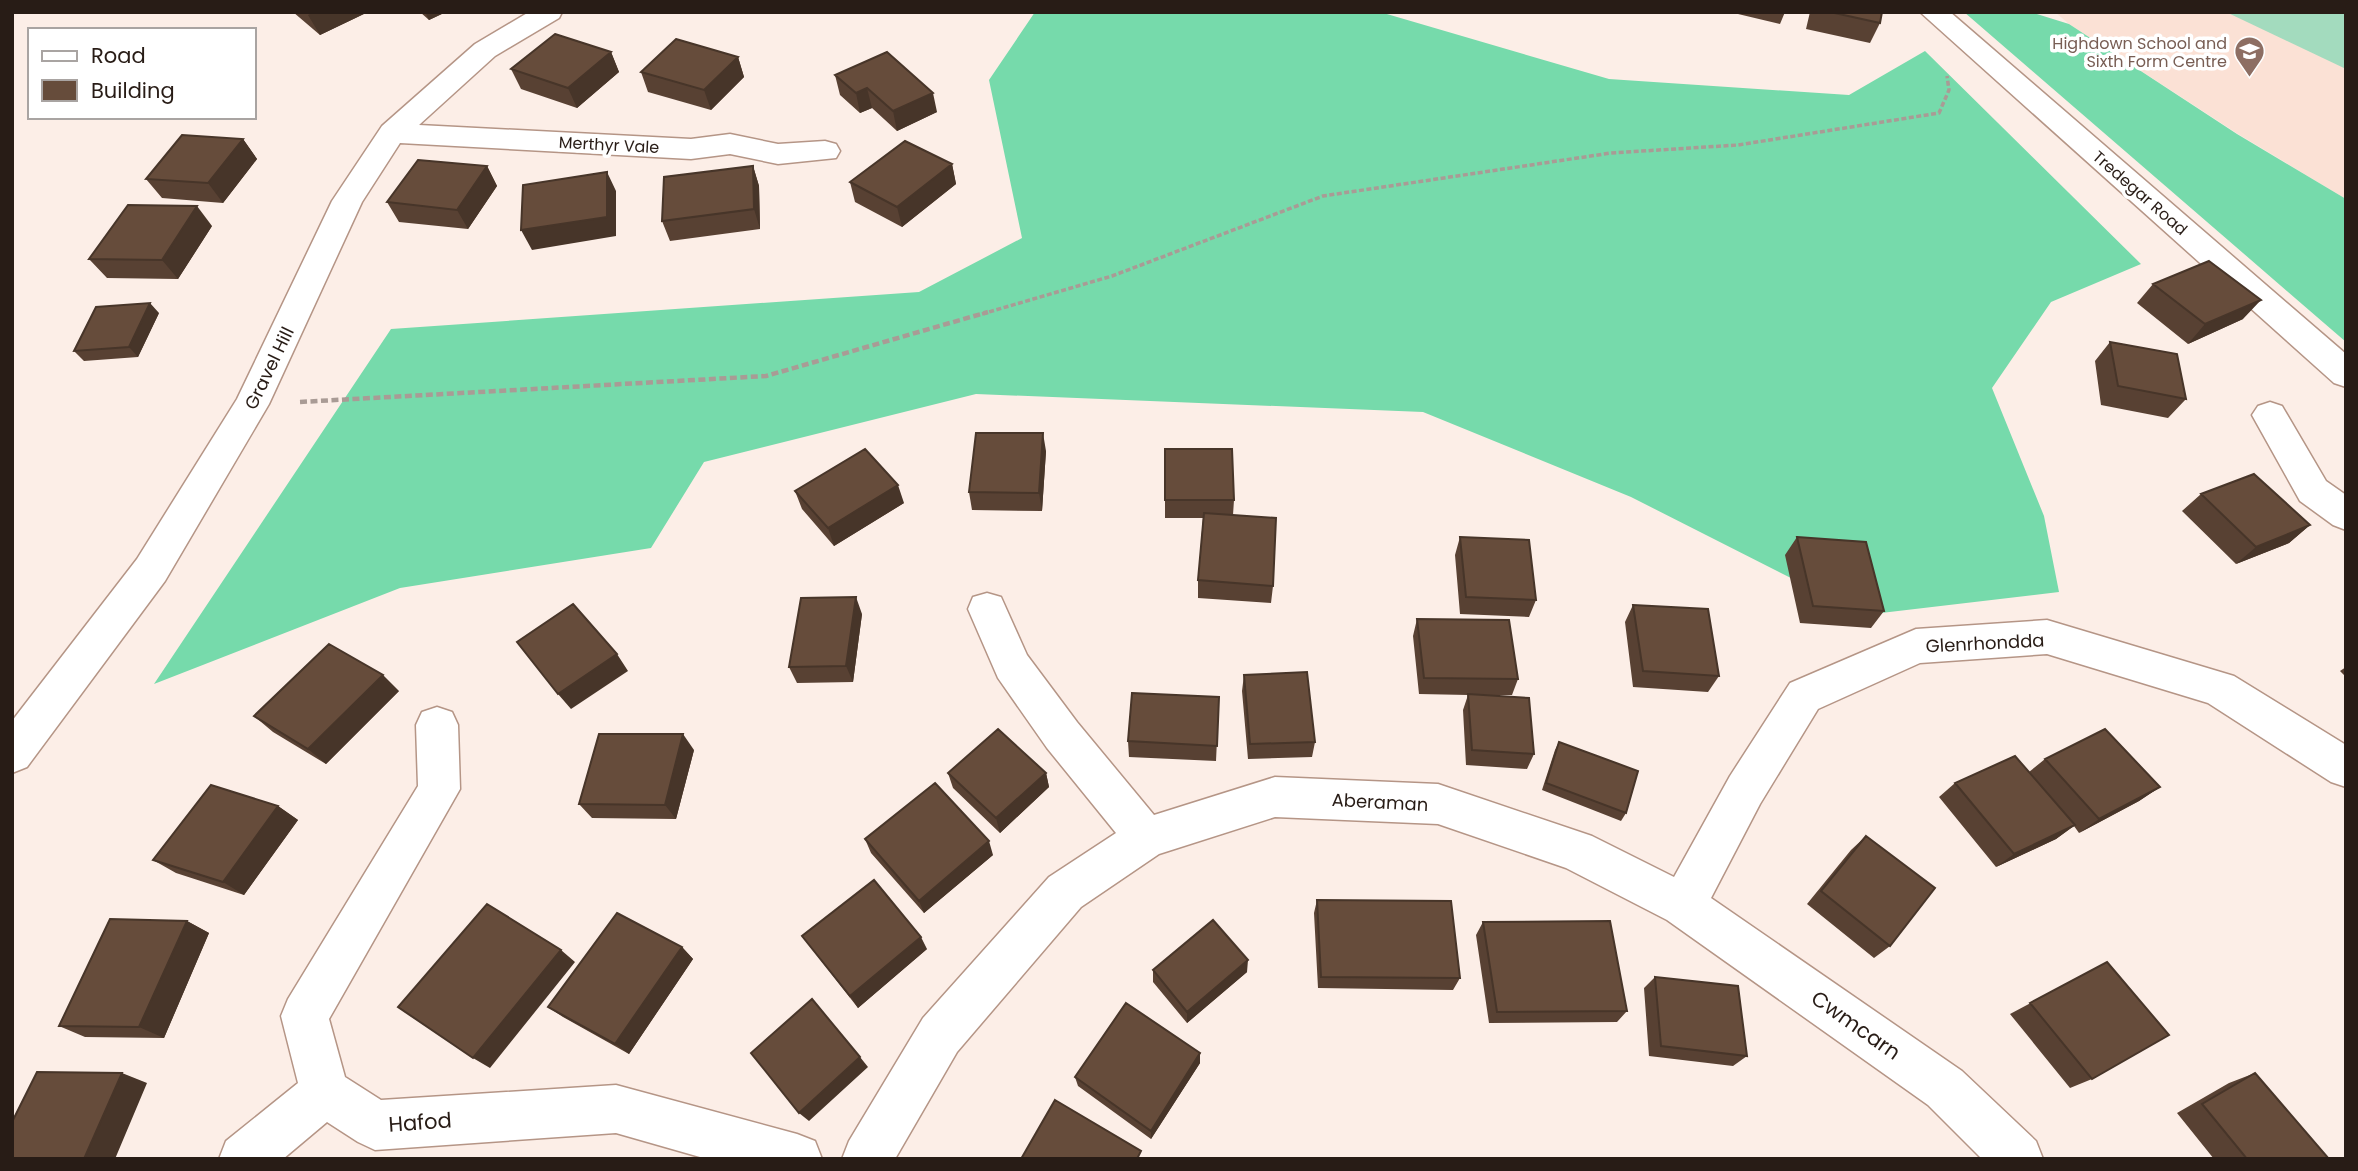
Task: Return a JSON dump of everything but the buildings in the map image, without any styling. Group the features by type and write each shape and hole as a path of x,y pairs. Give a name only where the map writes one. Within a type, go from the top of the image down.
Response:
{"street":[{"name":"Gravel Hill","path":"12,754 152,570 252,404 348,201 392,132 485,50 549,12"},
{"name":"Tredegar Road","path":"1934,12 2346,374"},
{"name":"Merthyr Vale","path":"392,132 691,149 730,144 778,154 825,151"},
{"path":"2270,415 2313,491 2346,515"},
{"path":"987,609 1012,666 1062,735 1146,838"},
{"name":"Glenrhondda","path":"1684,905 1745,789 1804,696 1916,646 2046,637 2220,689 2346,768"},
{"path":"244,1159 325,1092 305,1016 439,789 437,725"},
{"name":"Aberaman","path":"867,1159 940,1035 1065,892 1146,838 1275,797 1438,804 1577,851 1684,905"},
{"name":"Cwmcarn","path":"1684,905 1945,1088 2018,1159"},
{"name":"Hafod","path":"325,1092 375,1125 616,1109 797,1159"}],"path":[{"path":"252,404 766,376 1112,276 1322,195 1611,153 1738,145 1939,113 1949,90 1948,67"}],"shaded area":[{"name":"Highdown School and Sixth Form Centre","path":"2055,12 2346,12 2346,199 2238,134 2069,24"}],"green space":[{"path":"1035,12 1380,12 1609,79 1849,95 1925,51 2141,264 2051,302 1992,388 2044,516 2059,592 1864,615 1631,497 1423,412 976,394 704,462 651,548 400,588 154,684 391,329 919,292 1022,238 989,80"},
{"path":"1964,12 2030,12 2069,24 2237,134 2346,199 2346,342"},
{"path":"2226,12 2346,12 2346,69"}],"place":[{"name":"Highdown School and Sixth Form Centre","path":"2250,79"}]}
